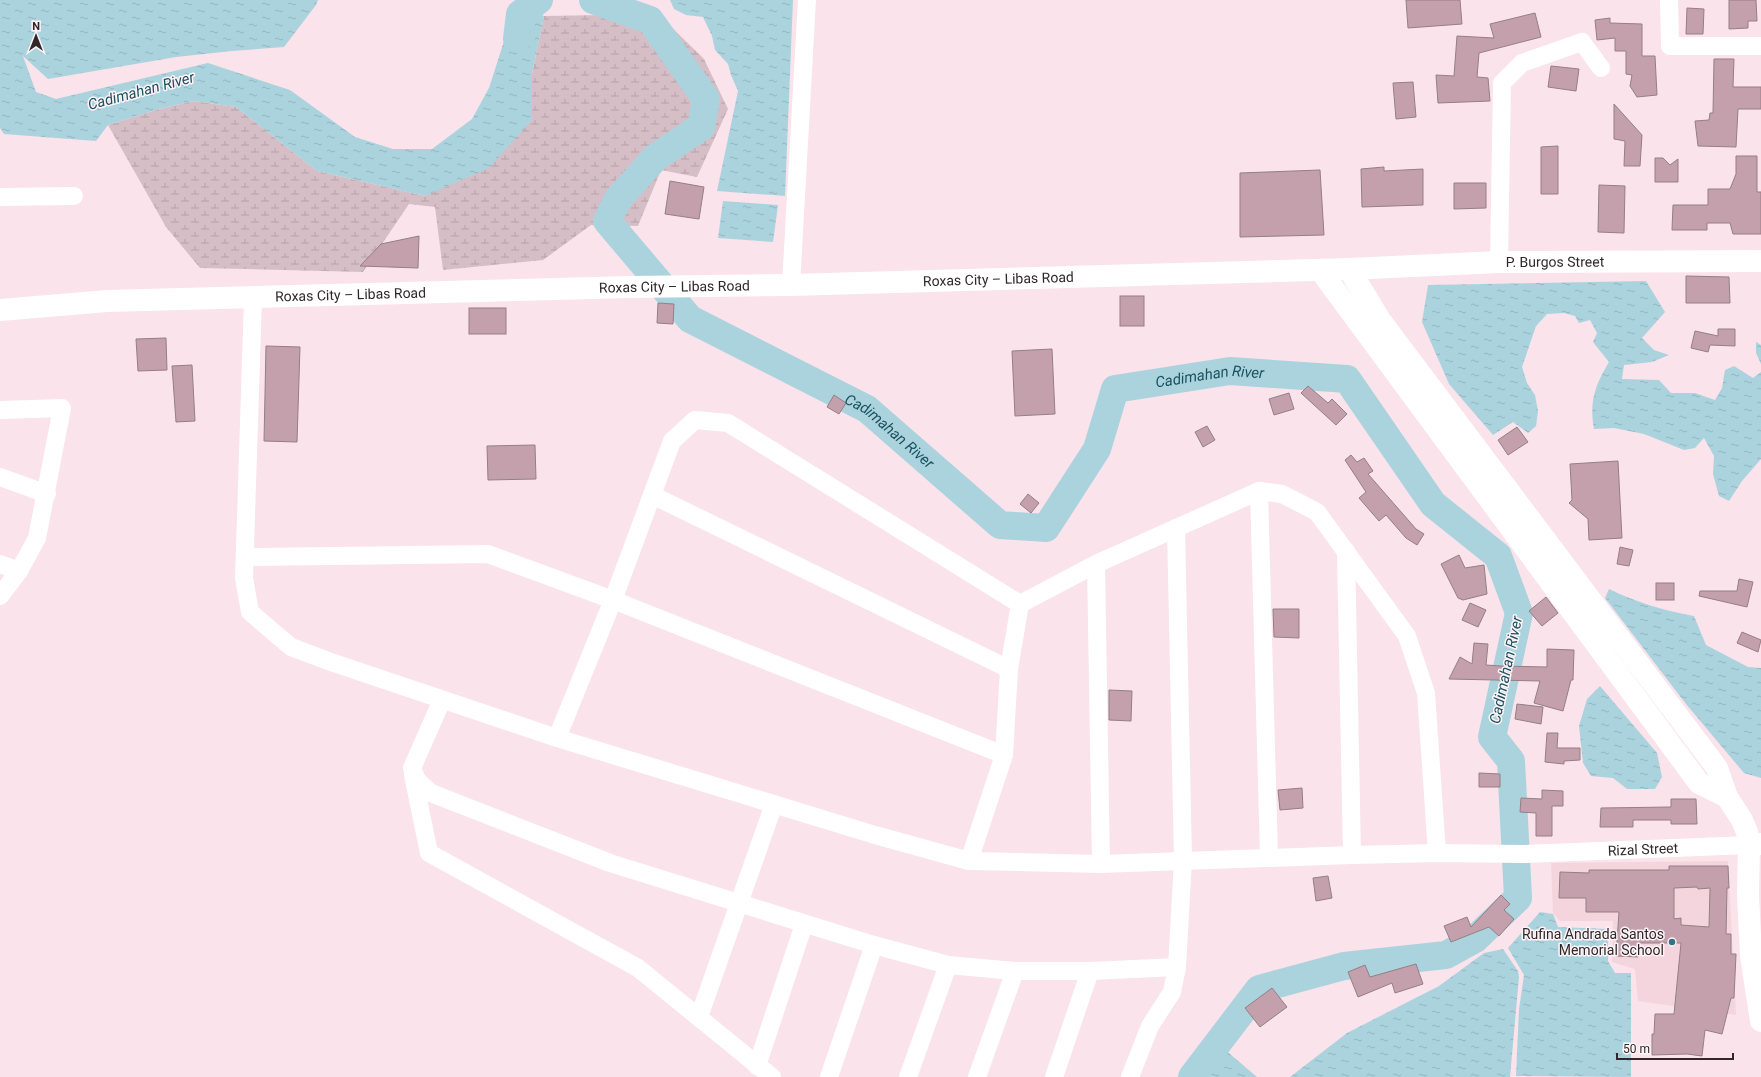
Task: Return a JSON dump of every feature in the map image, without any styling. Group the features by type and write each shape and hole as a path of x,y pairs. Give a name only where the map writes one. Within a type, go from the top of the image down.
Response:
{"main road":[{"name":"P. Burgos Street","path":"1349,269 1499,262 1761,261"},
{"name":"Roxas City – Libas Road","path":"0,310 107,301 631,287 791,285 1349,269"},
{"path":"1349,269 1380,320 1717,768 1727,797 1742,820 1755,845 1748,896 1750,956 1761,1021"},
{"path":"1320,270 1699,783 1727,797"}],"street":[{"path":"791,285 807,0"},
{"path":"1669,0 1670,46 1761,46"},
{"path":"1499,262 1502,83 1522,63 1582,42 1602,68"},
{"path":"0,197 74,196"},
{"name":"Rizal Street","path":"253,298 244,578 250,612 291,647 330,662 557,738 969,861 1101,864 1352,854 1524,854 1755,845"},
{"path":"0,410 62,408 47,494 37,538 19,571 0,596"},
{"path":"557,738 612,600 672,441 695,420 728,423 1020,604"},
{"path":"0,477 47,494"},
{"path":"1259,491 1269,857"},
{"path":"1020,604 1096,564 1259,491 1282,494 1317,512 1407,636 1426,693 1437,853"},
{"path":"652,495 1009,669"},
{"path":"1130,1077 1150,1026 1172,992 1177,967 1183,860 1176,528"},
{"path":"1346,551 1352,854"},
{"path":"245,556 488,554 612,600 1004,755"},
{"path":"0,564 19,571"},
{"path":"1096,564 1101,864"},
{"path":"969,861 1004,755 1009,669 1020,604"},
{"path":"442,700 412,768 429,853 638,968 772,1077"},
{"path":"412,768 417,780 431,793 610,863 739,902 804,924 948,965 1015,971 1090,972 1177,967"},
{"path":"699,1017 774,804"},
{"path":"757,1066 804,924"},
{"path":"829,1077 874,945"},
{"path":"908,1077 948,965"},
{"path":"977,1077 1015,971"},
{"path":"1054,1077 1090,972"}],"shaded area":[{"name":"Rufina Andrada Santos Memorial School","path":"1728,861 1736,1015 1638,1001 1635,969 1612,962 1613,921 1560,921 1553,913 1551,863"}],"green space":[{"path":"658,14 704,59 728,109 697,177 661,170 638,226 591,225 543,260 443,270 435,207 409,204 363,272 200,268 166,227 108,125 159,109 194,101 236,107 317,171 425,196 532,120 532,74 544,16"}],"water":[{"path":"0,0 318,0 316,5 284,47 176,57 48,79 23,56 36,92 56,99 208,63 290,90 355,137 393,149 432,149 472,119 489,88 506,35 521,1 544,16 532,74 532,120 489,168 425,196 317,171 236,107 194,101 159,109 108,125 96,141 4,134 0,128"},
{"path":"670,0 793,0 785,196 717,191 738,91 728,64 715,50 712,36 703,17 686,15 674,9"},
{"path":"723,201 778,205 773,242 718,238"},
{"path":"1646,281 1665,312 1642,338 1654,350 1669,355 1652,362 1624,365 1622,379 1659,380 1671,393 1695,393 1715,400 1722,388 1725,370 1734,366 1753,378 1761,372 1761,459 1742,481 1729,501 1719,496 1713,474 1714,456 1704,438 1695,448 1684,450 1644,434 1614,428 1594,429 1592,410 1594,394 1600,378 1609,362 1593,342 1597,333 1590,320 1579,323 1575,316 1564,313 1547,314 1536,326 1522,367 1527,383 1535,395 1538,411 1536,426 1528,433 1513,422 1493,435 1449,384 1422,322 1428,285"},
{"path":"1756,342 1761,345 1761,364 1756,353"},
{"path":"1609,589 1650,606 1694,616 1706,645 1748,667 1761,668 1761,778 1744,773 1686,704 1605,598"},
{"path":"1600,686 1657,753 1662,777 1655,789 1627,789 1613,778 1591,776 1583,763 1579,726 1587,699"},
{"path":"1540,912 1553,914 1558,927 1608,929 1608,961 1615,973 1631,973 1631,1077 1516,1076 1519,1009 1524,975 1508,948"},
{"path":"1503,949 1518,971 1519,977 1510,1077 1290,1077 1347,1033 1439,986 1484,953"},
{"path":"1216,1042 1257,1077 1193,1077"}],"building":[{"path":"1406,0 1460,0 1462,24 1408,28"},
{"path":"1729,0 1756,0 1757,21 1748,21 1748,28 1729,29"},
{"path":"1687,8 1704,9 1703,34 1686,34"},
{"path":"1535,13 1541,37 1479,53 1477,77 1488,78 1490,101 1438,103 1436,75 1454,76 1457,36 1494,38 1490,24"},
{"path":"1610,18 1610,23 1642,24 1642,56 1655,56 1657,95 1637,97 1630,86 1632,75 1626,74 1626,51 1615,51 1615,38 1597,40 1595,20"},
{"path":"1714,59 1734,59 1733,87 1761,87 1761,109 1738,109 1736,147 1698,146 1695,121 1709,120 1710,113 1713,113"},
{"path":"1551,66 1579,69 1576,91 1548,87"},
{"path":"1413,82 1416,117 1396,119 1393,83"},
{"path":"1614,104 1642,135 1640,166 1624,166 1625,141 1614,139"},
{"path":"1558,146 1558,194 1541,194 1541,147"},
{"path":"1736,156 1757,156 1757,192 1761,192 1761,234 1733,234 1730,223 1707,223 1707,230 1672,230 1673,205 1708,205 1708,189 1730,189 1736,174"},
{"path":"1655,158 1663,158 1670,165 1678,159 1678,182 1655,182"},
{"path":"1384,167 1384,171 1423,169 1423,205 1362,207 1361,169"},
{"path":"1320,170 1324,235 1240,237 1240,173"},
{"path":"670,181 704,187 699,219 665,214"},
{"path":"1454,183 1486,183 1486,208 1454,209"},
{"path":"1599,185 1625,186 1624,233 1598,232"},
{"path":"419,236 418,268 360,266 381,244"},
{"path":"1686,276 1729,277 1730,303 1686,303"},
{"path":"1120,296 1144,296 1144,326 1120,326"},
{"path":"658,303 674,304 673,324 657,323"},
{"path":"469,308 506,308 506,334 469,334"},
{"path":"1718,329 1735,329 1735,346 1710,345 1708,352 1691,348 1695,331 1718,336"},
{"path":"166,338 167,370 138,371 136,339"},
{"path":"266,346 300,347 297,442 264,441"},
{"path":"1052,349 1055,414 1015,416 1012,351"},
{"path":"192,365 195,421 176,422 172,366"},
{"path":"1308,386 1328,403 1332,399 1347,414 1336,425 1301,393"},
{"path":"1289,393 1294,409 1274,415 1269,399"},
{"path":"834,395 846,403 839,414 827,407"},
{"path":"1207,426 1215,440 1203,447 1195,432"},
{"path":"1517,427 1528,442 1508,455 1498,440"},
{"path":"535,445 536,479 488,480 487,446"},
{"path":"1351,455 1357,462 1364,458 1373,471 1368,474 1416,529 1424,534 1417,545 1406,538 1386,515 1379,521 1359,498 1366,492 1345,460"},
{"path":"1618,461 1622,538 1589,540 1588,519 1569,503 1572,500 1570,464"},
{"path":"1028,494 1039,503 1031,513 1020,504"},
{"path":"1620,547 1633,550 1629,566 1617,564"},
{"path":"1459,555 1465,568 1484,565 1487,594 1463,600 1458,598 1441,564"},
{"path":"1739,579 1753,582 1747,607 1699,596 1700,591 1737,591"},
{"path":"1656,583 1674,583 1674,600 1656,600"},
{"path":"1546,597 1558,613 1542,626 1529,611"},
{"path":"1470,603 1486,610 1478,627 1462,620"},
{"path":"1273,609 1299,609 1299,638 1274,637"},
{"path":"1742,632 1761,640 1758,652 1737,643"},
{"path":"1474,643 1488,644 1486,665 1547,667 1547,649 1574,650 1573,680 1571,680 1563,711 1534,703 1540,681 1449,679 1460,657 1472,664"},
{"path":"1109,690 1132,691 1131,721 1109,720"},
{"path":"1517,704 1543,707 1541,724 1515,719"},
{"path":"1547,733 1558,733 1557,748 1580,748 1580,760 1564,761 1564,764 1545,762"},
{"path":"1479,773 1500,774 1500,787 1479,787"},
{"path":"1302,788 1303,808 1280,810 1278,790"},
{"path":"1542,790 1563,791 1563,806 1552,806 1552,836 1536,836 1536,813 1520,812 1521,798 1542,799"},
{"path":"1671,799 1696,799 1697,824 1671,824 1671,820 1633,820 1633,827 1600,827 1601,808 1671,807"},
{"name":"Rufina Andrada Santos Memorial School","path":"1669,866 1728,866 1729,888 1727,888 1726,934 1731,934 1731,954 1736,954 1734,998 1731,998 1722,1034 1705,1030 1702,1056 1687,1054 1652,1055 1652,1034 1654,1034 1655,1014 1674,1014 1681,943 1639,943 1638,957 1616,956 1619,912 1586,912 1586,898 1559,898 1560,872 1589,873 1589,870 1669,870","holes":["1697,887 1698,889 1710,888 1709,927 1681,925 1681,918 1674,919 1674,888"]},
{"path":"1328,876 1332,898 1316,901 1313,878"},
{"path":"1501,895 1510,904 1504,910 1514,919 1499,936 1489,927 1451,942 1444,926 1467,917 1471,927"},
{"path":"1416,964 1423,984 1395,993 1392,983 1358,997 1348,972 1365,965 1370,977"},
{"path":"1272,988 1287,1007 1260,1027 1245,1008"}],"waterway":[{"name":"Cadimahan River","path":"517,39 520,14 539,0"},
{"name":"Cadimahan River","path":"593,0 650,20 706,99 701,127 656,157 618,199 607,221 690,319 867,409 1000,525 1046,528 1097,449 1115,389 1230,371 1347,379 1433,504 1498,556 1519,613 1492,737 1511,761 1518,898 1475,939 1446,955 1344,966 1259,989 1192,1077"}],"place":[{"name":"Rufina Andrada Santos Memorial School","path":"1672,942"}]}
